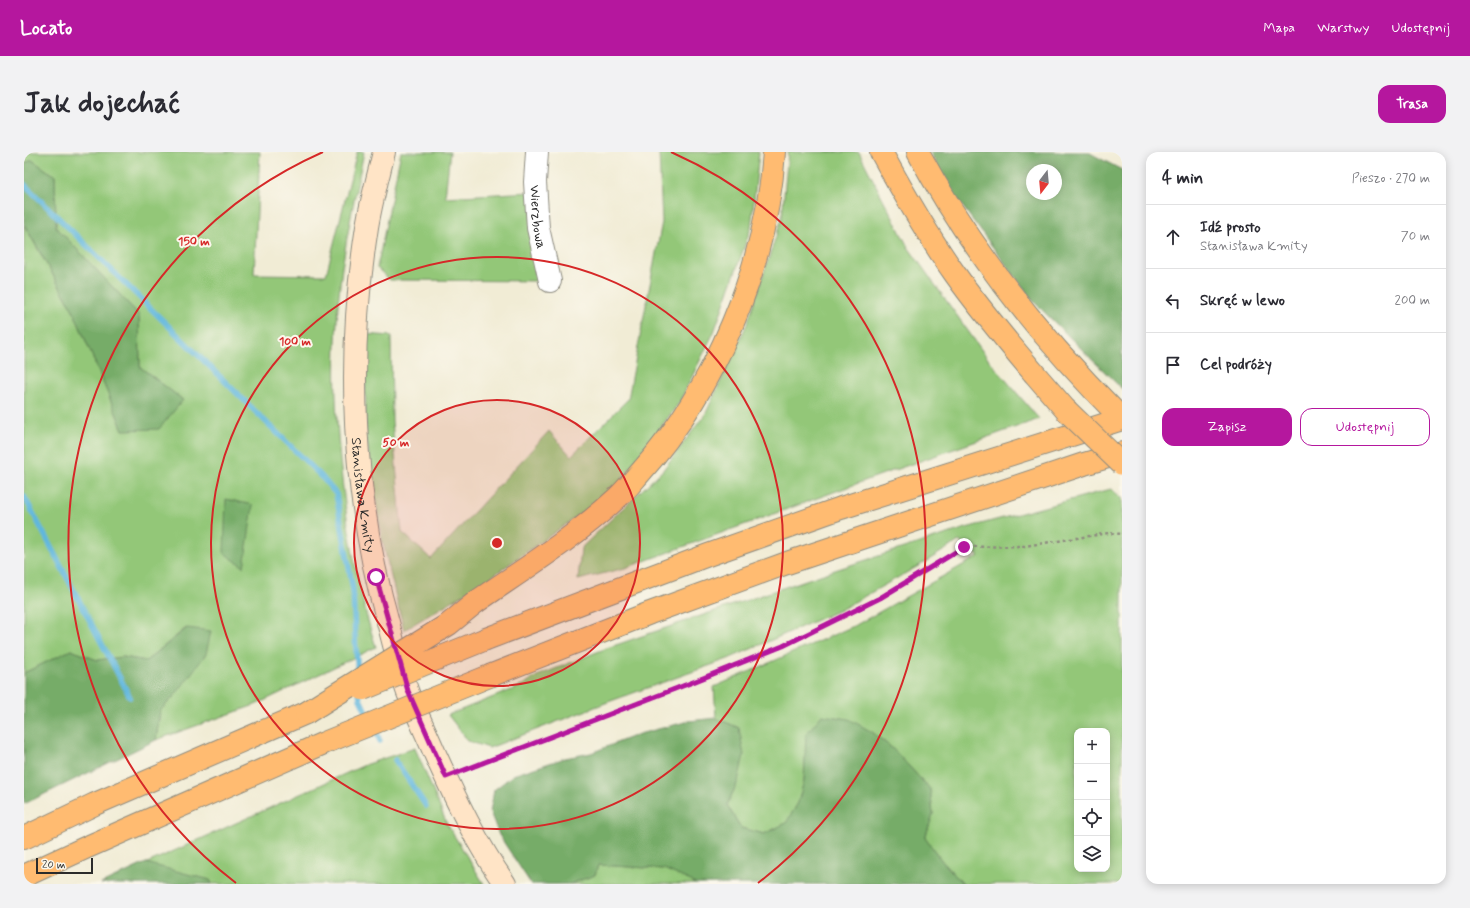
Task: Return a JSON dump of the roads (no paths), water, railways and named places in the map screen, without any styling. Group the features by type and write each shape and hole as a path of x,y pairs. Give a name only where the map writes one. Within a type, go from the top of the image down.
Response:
{"highway":[{"path":"306,712 449,624 476,602 571,537 618,498 656,456 684,417 706,380 728,334 744,293 760,242 769,197 774,152"},
{"path":"881,152 923,225 955,274 1033,372 1065,408 1122,464"},
{"path":"24,838 95,804 306,712 486,639 708,555 841,508 1122,419 1031,320 968,235 934,183 918,152"},
{"path":"24,876 324,742 650,613 787,563 1084,464 1122,453"}],"main road":[{"name":"Stanisława Kmity","path":"384,152 368,225 358,298 355,365 355,412 358,454 361,488 371,553 385,613 408,691 468,823 488,859 505,884"}],"street":[{"name":"Wierzbowa","path":"537,152 535,182 538,228 550,281"}],"waterway":[{"path":"24,184 321,476 336,494 353,590 358,674"},
{"path":"24,496 130,697"},
{"path":"359,692 360,699 370,720"},
{"path":"374,727 380,741"},
{"path":"395,760 426,806"}]}
